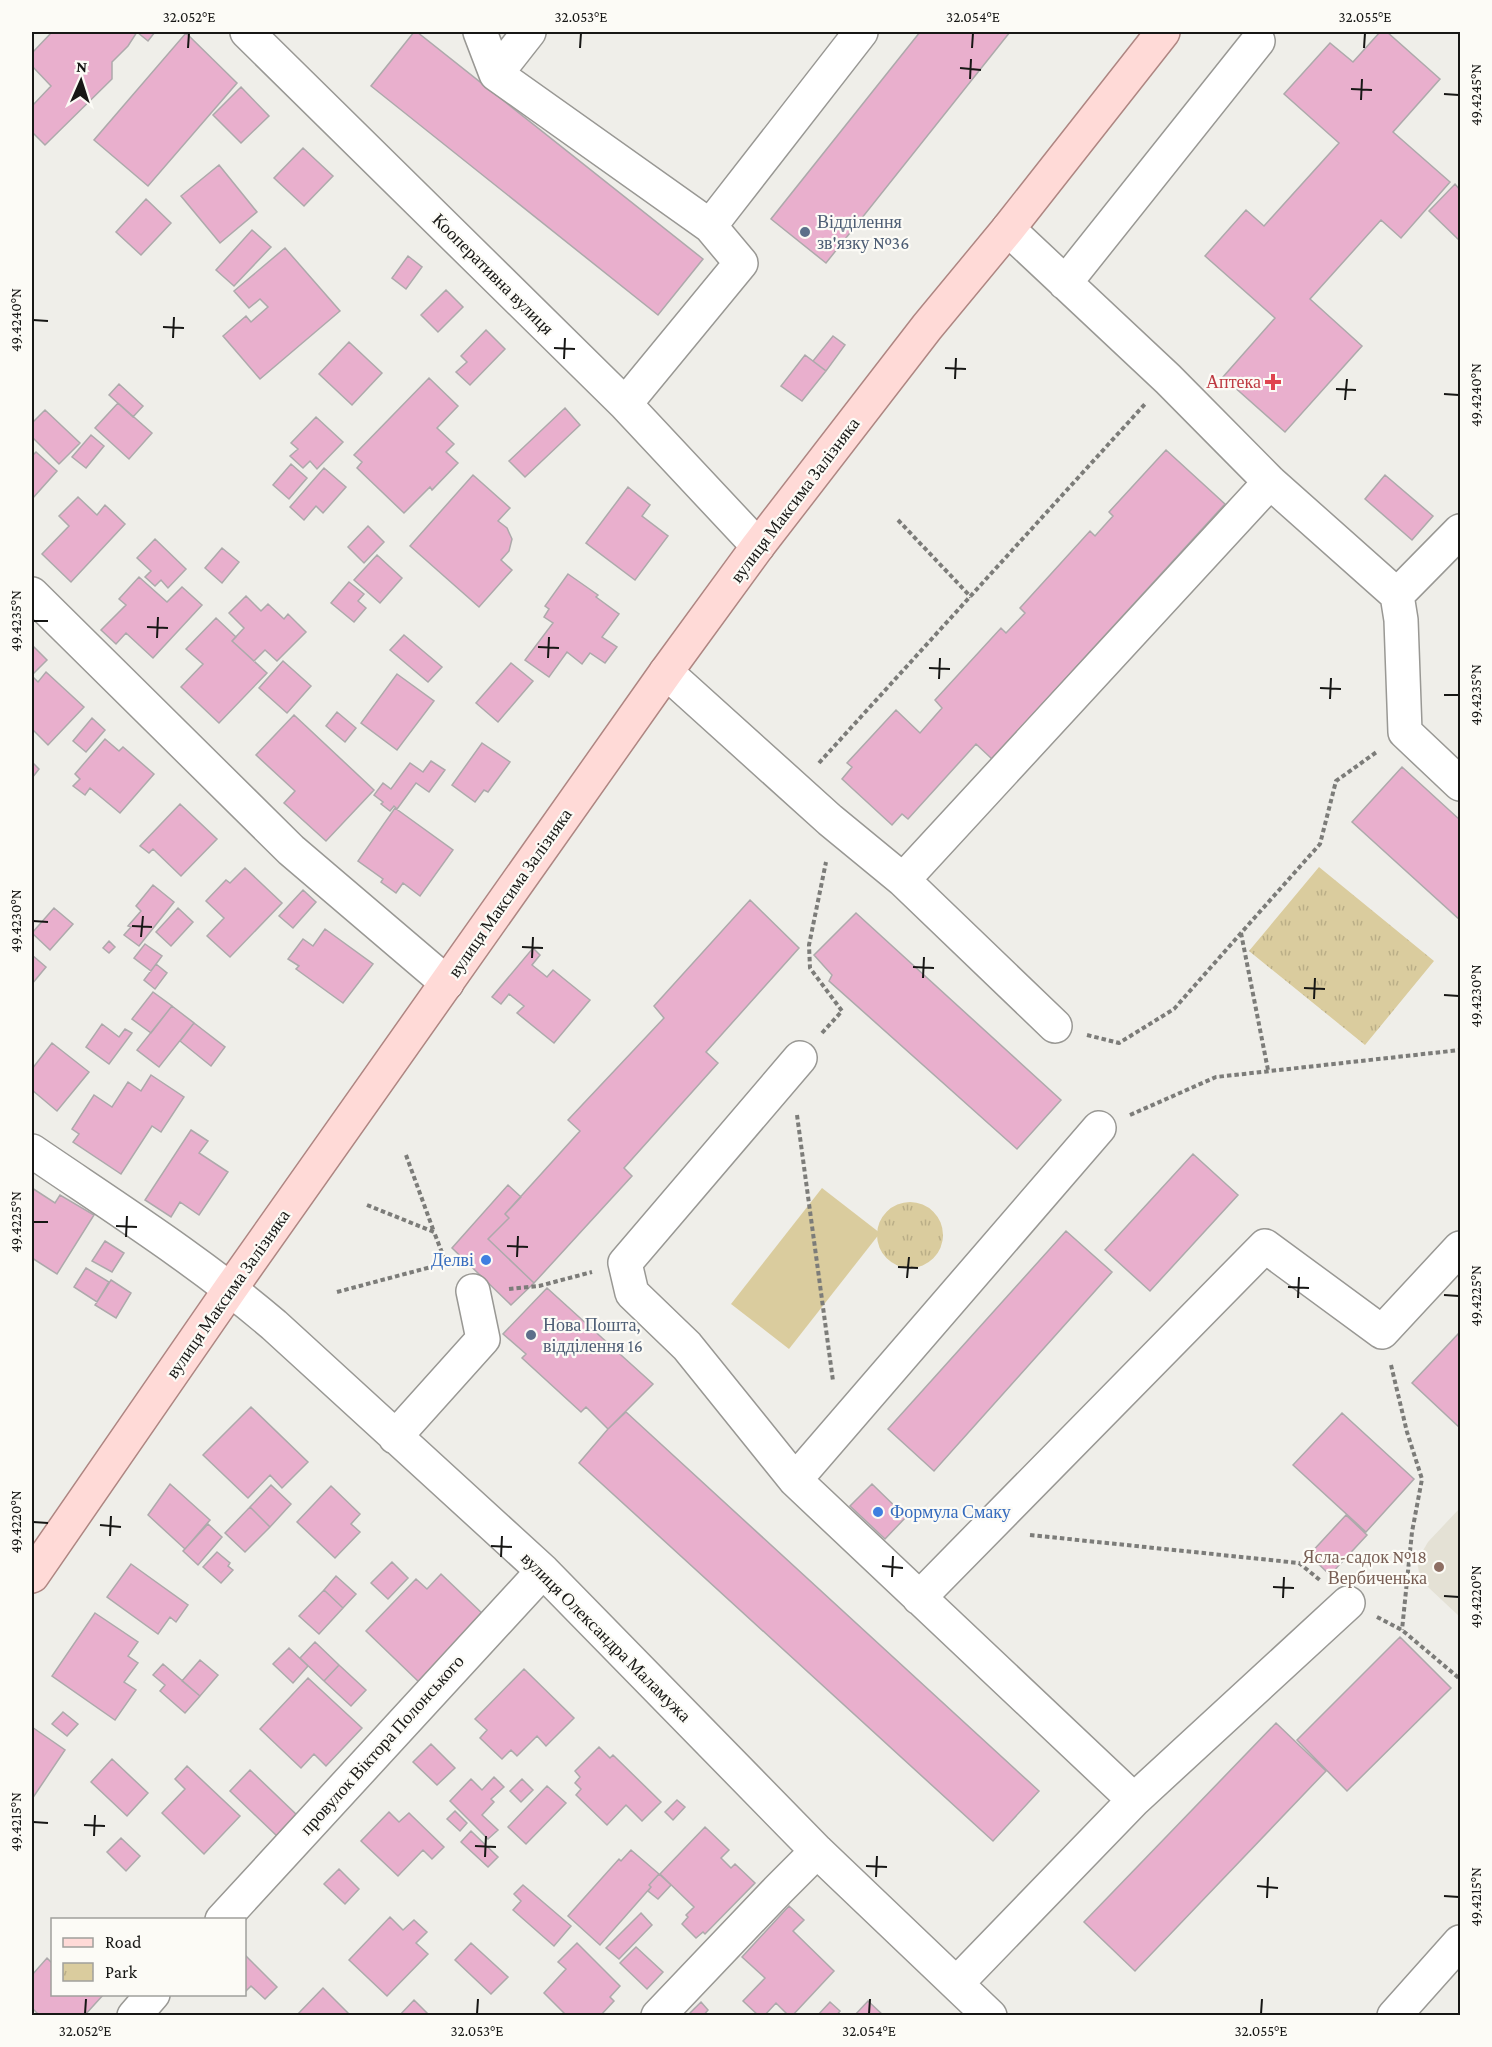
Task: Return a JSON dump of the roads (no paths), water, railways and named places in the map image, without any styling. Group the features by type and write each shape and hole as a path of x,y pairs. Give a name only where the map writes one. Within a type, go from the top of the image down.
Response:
{"main road":[{"name":"вулиця Максима Залізняка","path":"32,1576 231,1288 666,672 758,546 927,327 1008,229 1163,32"}],"street":[{"name":"Кооперативна вулиця","path":"247,32 625,404 758,546"},
{"path":"480,32 496,74 710,226 741,263 625,404"},
{"path":"496,74 529,32"},
{"path":"710,226 861,32"},
{"path":"1065,283 1258,41"},
{"path":"1008,229 1168,379 1270,482 1397,595 1401,620 1405,732 1461,784"},
{"path":"903,880 1270,482"},
{"path":"1397,595 1461,531"},
{"name":"вулиця Максима Залізняка","path":"32,594 291,850 447,983"},
{"path":"666,672 830,820 903,880 1055,1026"},
{"path":"795,1064 625,1263 632,1293 687,1346 795,1480 1134,1800"},
{"path":"795,1480 1099,1128"},
{"name":"вулиця Олександра Маламужа","path":"32,1151 231,1288 274,1325 543,1571 818,1851 990,2016"},
{"path":"919,1598 1265,1246 1382,1332 1461,1248"},
{"path":"395,1437 483,1339 473,1291"},
{"name":"провулок Віктора Полонського","path":"224,1918 543,1571"},
{"path":"957,1983 1134,1800 1348,1603"},
{"path":"658,2016 818,1851"},
{"path":"1394,2016 1461,1942"},
{"path":"134,2016 152,1996"}],"place":[{"name":"Відділення зв'язку №36","path":"805,232"},
{"name":"Аптека","path":"1273,382"},
{"name":"Делві","path":"486,1260"},
{"name":"Нова Пошта, відділення 16","path":"531,1335"},
{"name":"Формула Смаку","path":"878,1512"},
{"name":"Ясла-садок №18 Вербиченька","path":"1439,1567"}]}
